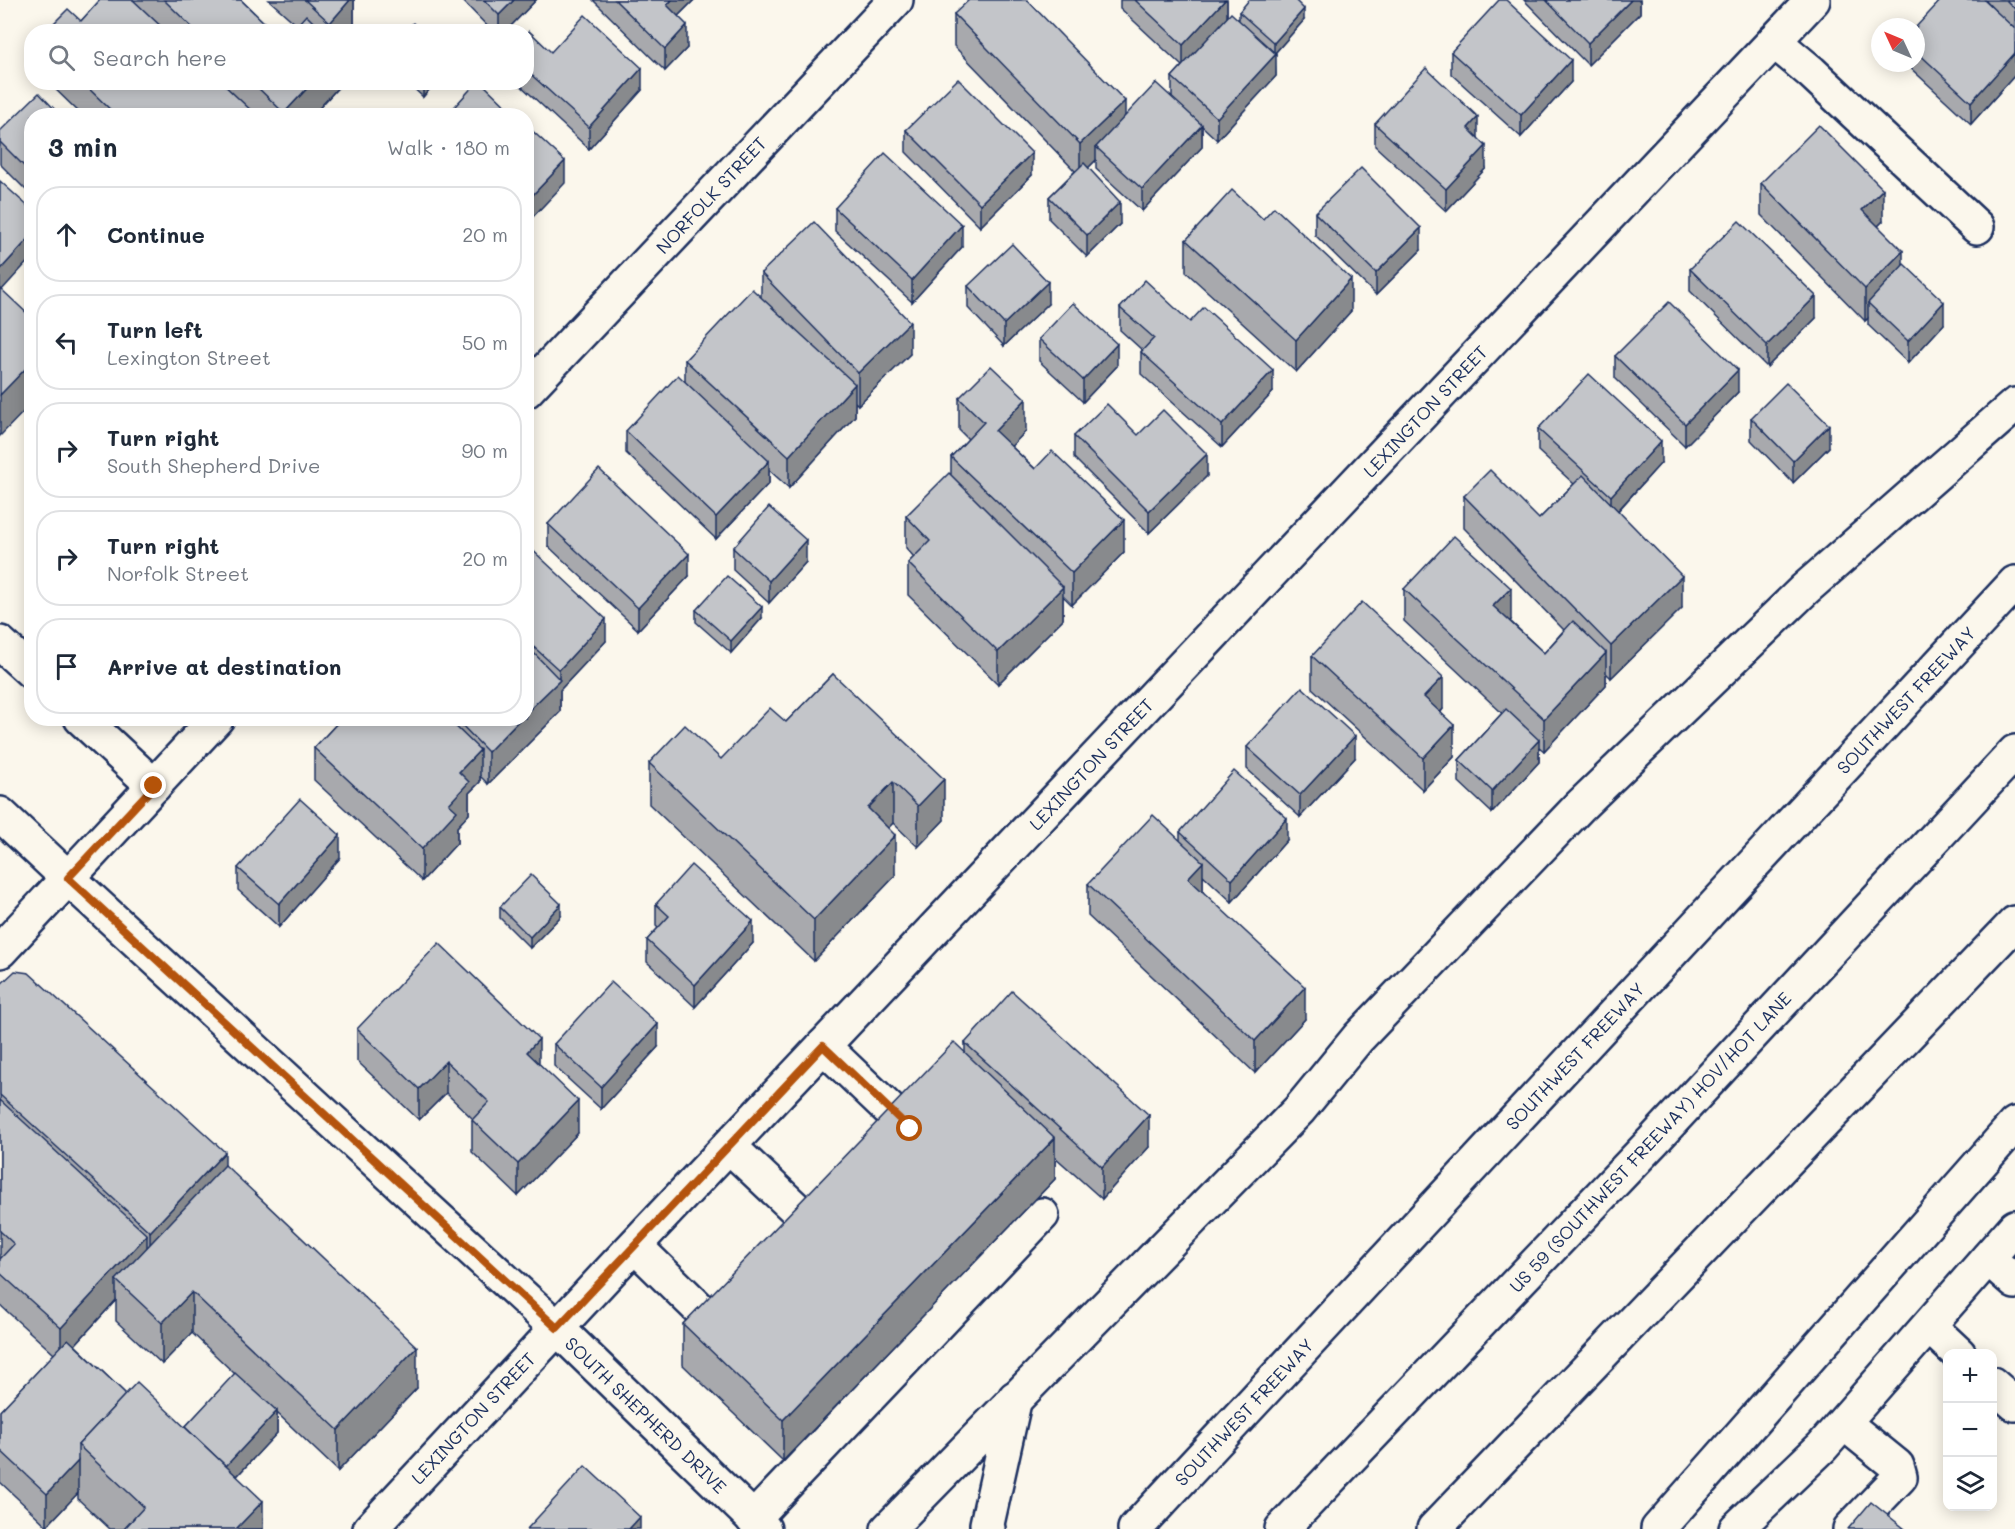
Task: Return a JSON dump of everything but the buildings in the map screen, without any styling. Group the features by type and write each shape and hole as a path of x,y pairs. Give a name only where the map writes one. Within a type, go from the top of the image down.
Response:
{"main road":[{"name":"NORFOLK STREET","path":"534,383 896,0"},
{"name":"LEXINGTON STREET","path":"370,1529 823,1046 1813,0"},
{"path":"1774,41 1977,227"},
{"path":"888,1529 1299,1110 1358,1038 1580,806 1805,589 2015,405"},
{"name":"SOUTHWEST FREEWAY","path":"1135,1529 2015,583"},
{"path":"0,643 24,665"},
{"path":"90,726 154,786"},
{"path":"0,951 210,726"},
{"name":"US 59 (SOUTHWEST FREEWAY) HOV/HOT LANE","path":"1282,1529 1653,1141 2015,752"},
{"name":"SOUTH SHEPHERD DRIVE","path":"0,814 557,1328 758,1524"},
{"path":"1434,1529 2015,922"},
{"path":"823,1046 910,1129"},
{"path":"1658,1529 2015,1124"},
{"path":"729,1146 816,1228"},
{"path":"758,1524 831,1424 1024,1227"},
{"path":"1736,1529 1822,1447 2015,1227"},
{"path":"635,1246 719,1328"},
{"path":"1988,1258 2015,1282"},
{"path":"1929,1326 1955,1349"},
{"path":"1997,1388 2015,1404"},
{"path":"988,1529 987,1524 1015,1398"},
{"path":"1844,1423 1897,1466 1900,1477 1850,1529"}],"route":[{"path":"154,786 68,878 557,1328 823,1046 910,1129"}]}
